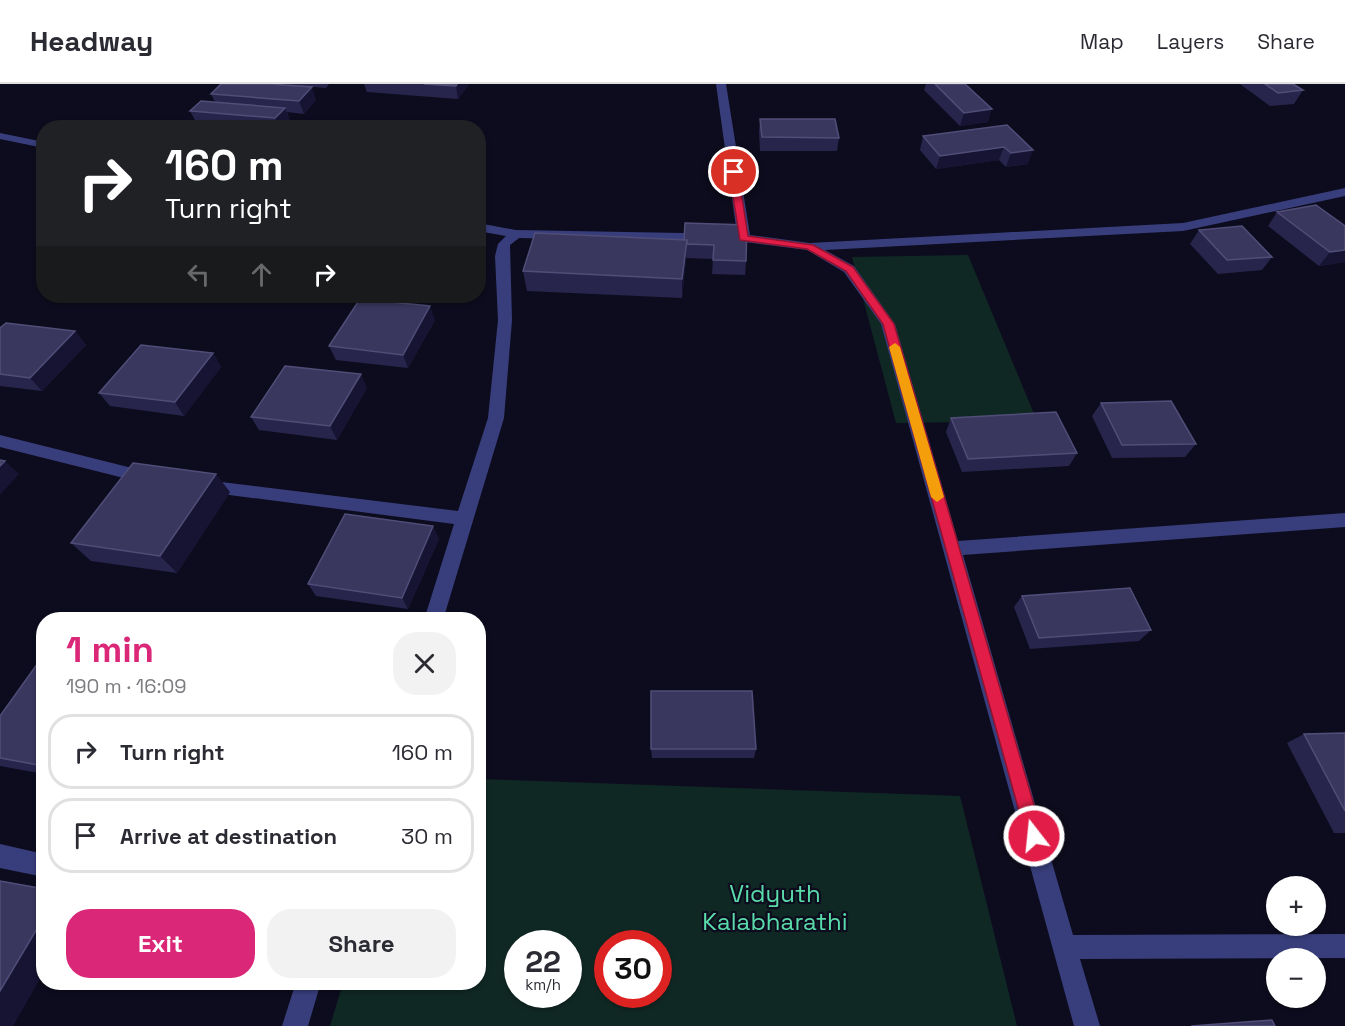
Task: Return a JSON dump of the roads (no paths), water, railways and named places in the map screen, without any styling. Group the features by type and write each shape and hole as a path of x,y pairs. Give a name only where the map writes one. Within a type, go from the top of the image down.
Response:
{"street":[{"path":"721,84 744,238"},
{"path":"0,136 36,143"},
{"path":"486,228 516,234 744,238 810,247 1183,227 1345,192"},
{"path":"436,612 496,418 505,320 502,256 504,244 516,234"},
{"path":"810,247 849,269 888,324 1088,1026"},
{"path":"0,441 168,481"},
{"path":"192,484 465,519"},
{"path":"952,549 1345,520"},
{"path":"0,856 36,864"},
{"path":"1066,947 1345,946"},
{"path":"295,1026 306,990"}],"park label":[{"name":"Vidyuth Kalabharathi","path":"775,908"}]}
